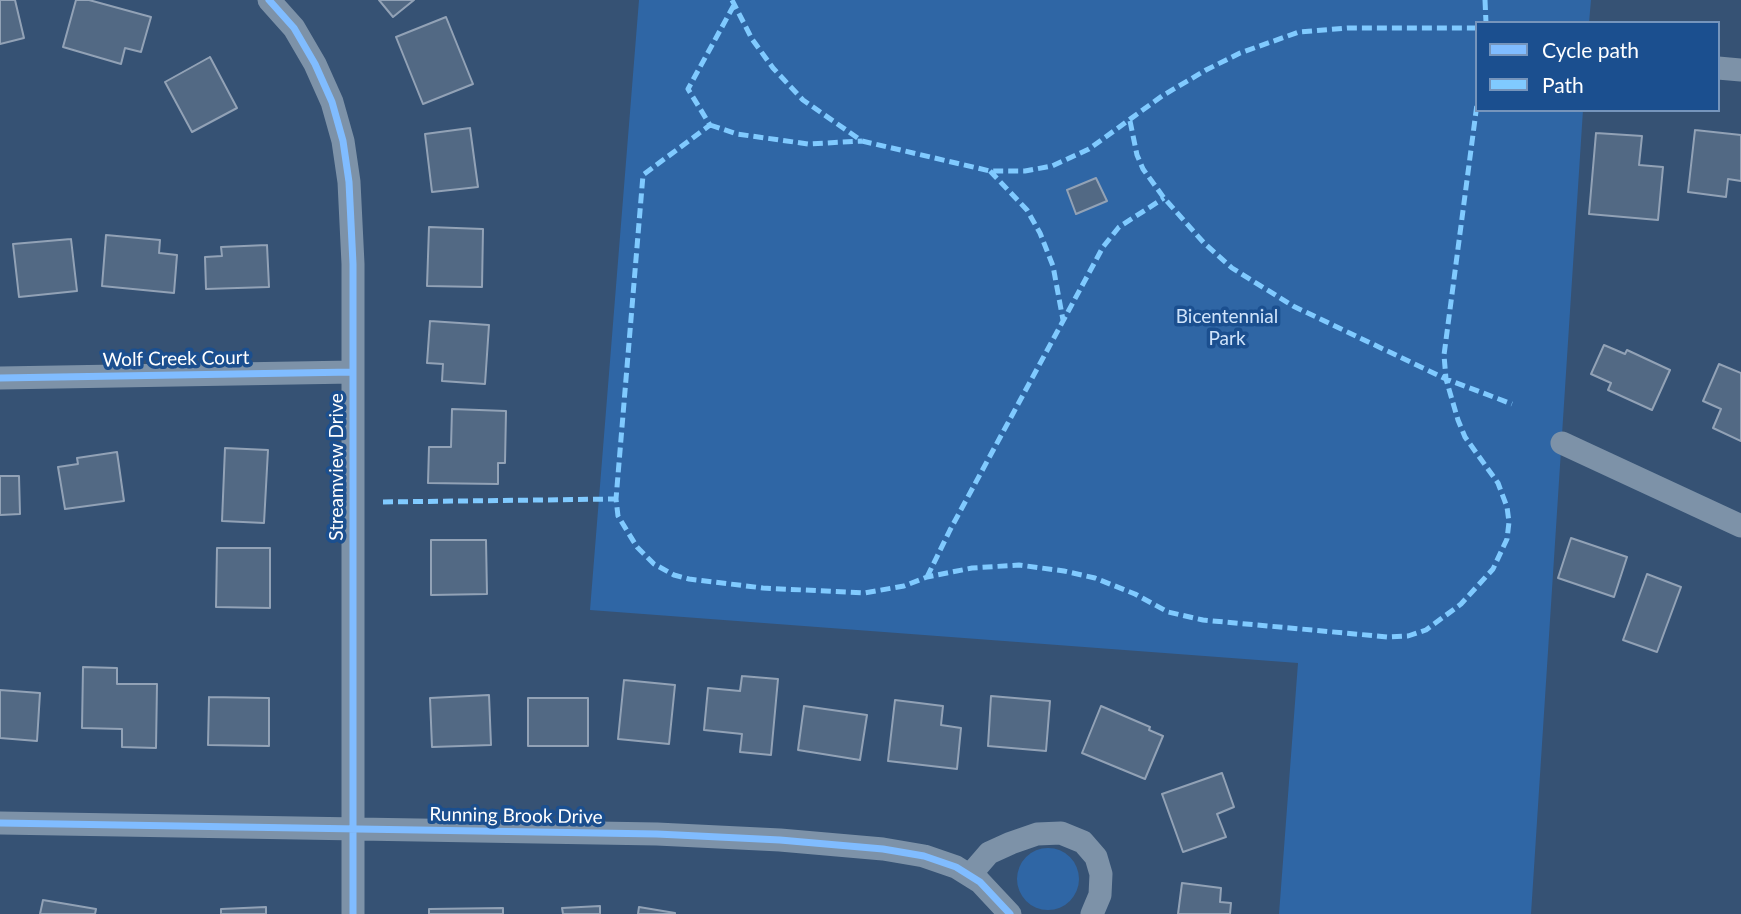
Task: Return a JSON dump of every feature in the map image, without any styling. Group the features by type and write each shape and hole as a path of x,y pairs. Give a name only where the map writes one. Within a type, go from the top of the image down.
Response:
{"street":[{"name":"Streamview Drive","path":"269,0 294,28 315,64 332,102 343,141 349,181 353,250 353,914"},
{"path":"1720,68 1741,70"},
{"name":"Wolf Creek Court","path":"0,378 353,372"},
{"path":"1562,443 1741,526"},
{"name":"Running Brook Drive","path":"0,823 657,834 780,840 883,849 924,856 956,867 980,882 1010,914"},
{"path":"970,875 989,853 1011,842 1037,834 1061,833 1083,842 1096,857 1101,874 1100,895 1092,914"}],"green space":[{"name":"Bicentennial Park","path":"639,0 1591,0 1589,21 1475,21 1475,112 1583,112 1531,914 1279,914 1298,663 590,610"},
{"path":"1042,848 1054,848 1070,857 1077,867 1077,891 1070,901 1054,910 1042,910 1031,905 1022,896 1017,885 1017,873 1022,862 1031,853"}],"building":[{"path":"0,0 15,0 24,38 0,44"},
{"path":"76,0 89,0 151,17 141,52 125,48 121,64 63,47"},
{"path":"379,0 414,0 393,17"},
{"path":"446,17 473,84 423,104 396,37"},
{"path":"210,57 237,108 192,132 165,82"},
{"path":"470,128 478,187 432,192 425,134"},
{"path":"1695,130 1741,135 1741,181 1728,179 1726,197 1688,192"},
{"path":"1596,133 1642,136 1639,165 1663,167 1658,220 1589,214"},
{"path":"1096,178 1107,201 1076,214 1067,190"},
{"path":"429,227 483,229 482,287 427,286"},
{"path":"106,235 160,240 159,253 177,255 174,293 102,286"},
{"path":"71,239 77,291 19,297 13,244"},
{"path":"267,245 269,287 206,289 205,257 222,256 221,247"},
{"path":"430,321 489,325 485,384 442,381 443,364 427,363"},
{"path":"1604,345 1625,354 1627,350 1670,370 1652,410 1608,390 1611,383 1591,374"},
{"path":"1719,364 1741,373 1741,441 1713,428 1721,409 1703,401"},
{"path":"452,409 506,411 505,463 498,463 498,484 428,483 429,447 451,447"},
{"path":"225,448 268,450 264,523 222,521"},
{"path":"117,452 124,501 65,509 58,467 78,464 77,458"},
{"path":"0,476 19,476 20,514 0,515"},
{"path":"1571,538 1627,557 1614,597 1558,578"},
{"path":"431,540 486,540 487,594 431,595"},
{"path":"217,548 270,548 270,608 216,607"},
{"path":"1647,574 1681,587 1657,652 1623,640"},
{"path":"83,667 117,668 117,684 157,684 156,748 122,747 122,729 82,728"},
{"path":"742,676 778,679 771,755 740,752 742,734 704,730 708,688 740,691"},
{"path":"624,680 675,685 669,744 618,739"},
{"path":"0,690 40,693 37,741 0,738"},
{"path":"489,695 491,745 432,747 430,698"},
{"path":"991,696 1050,701 1046,751 988,746"},
{"path":"209,697 269,698 269,746 208,745"},
{"path":"528,698 588,698 588,746 528,746"},
{"path":"895,700 943,706 941,725 961,728 957,769 888,761"},
{"path":"804,706 867,715 860,760 798,750"},
{"path":"1101,706 1150,727 1149,730 1163,736 1145,779 1082,753"},
{"path":"1222,773 1234,807 1217,814 1226,837 1183,852 1162,794"},
{"path":"1182,883 1221,888 1220,902 1231,903 1230,914 1178,914"},
{"path":"43,900 96,909 95,914 40,914"},
{"path":"600,906 600,914 563,914 562,908"},
{"path":"266,907 266,914 221,914 221,909"},
{"path":"639,907 675,913 675,914 638,914"},
{"path":"503,908 503,914 429,914 429,909"}],"marked path":[{"path":"732,0 752,39 773,68 803,100 862,141 990,171 1025,171 1052,166 1089,149 1162,96 1206,70 1240,53 1299,32 1348,28 1475,28"},
{"path":"1485,0 1486,21"},
{"path":"734,5 688,89 710,125 643,175 616,499 618,516 637,547 654,564 674,575 689,579 763,588 864,593 904,586 927,577 972,568 1019,565 1095,578 1135,594 1168,612 1203,620 1388,637 1408,636 1426,630 1461,604 1493,569 1507,539 1509,522 1507,507 1498,483 1465,437 1458,420 1446,379 1444,355 1476,112"},
{"path":"1130,121 1137,155 1143,169 1164,198 1204,243 1232,268 1293,306 1446,379 1512,404"},
{"path":"710,125 737,134 808,144 862,141"},
{"path":"990,171 1027,210 1040,233 1053,266 1063,320"},
{"path":"927,577 1103,247 1119,227 1164,198"},
{"path":"383,502 616,499"}],"cycle path":[{"path":"269,0 294,28 315,64 332,102 343,141 349,182 353,264 353,914"},
{"path":"0,378 353,372"},
{"path":"0,823 657,834 780,840 883,849 924,856 956,867 980,882 1010,914"}]}
